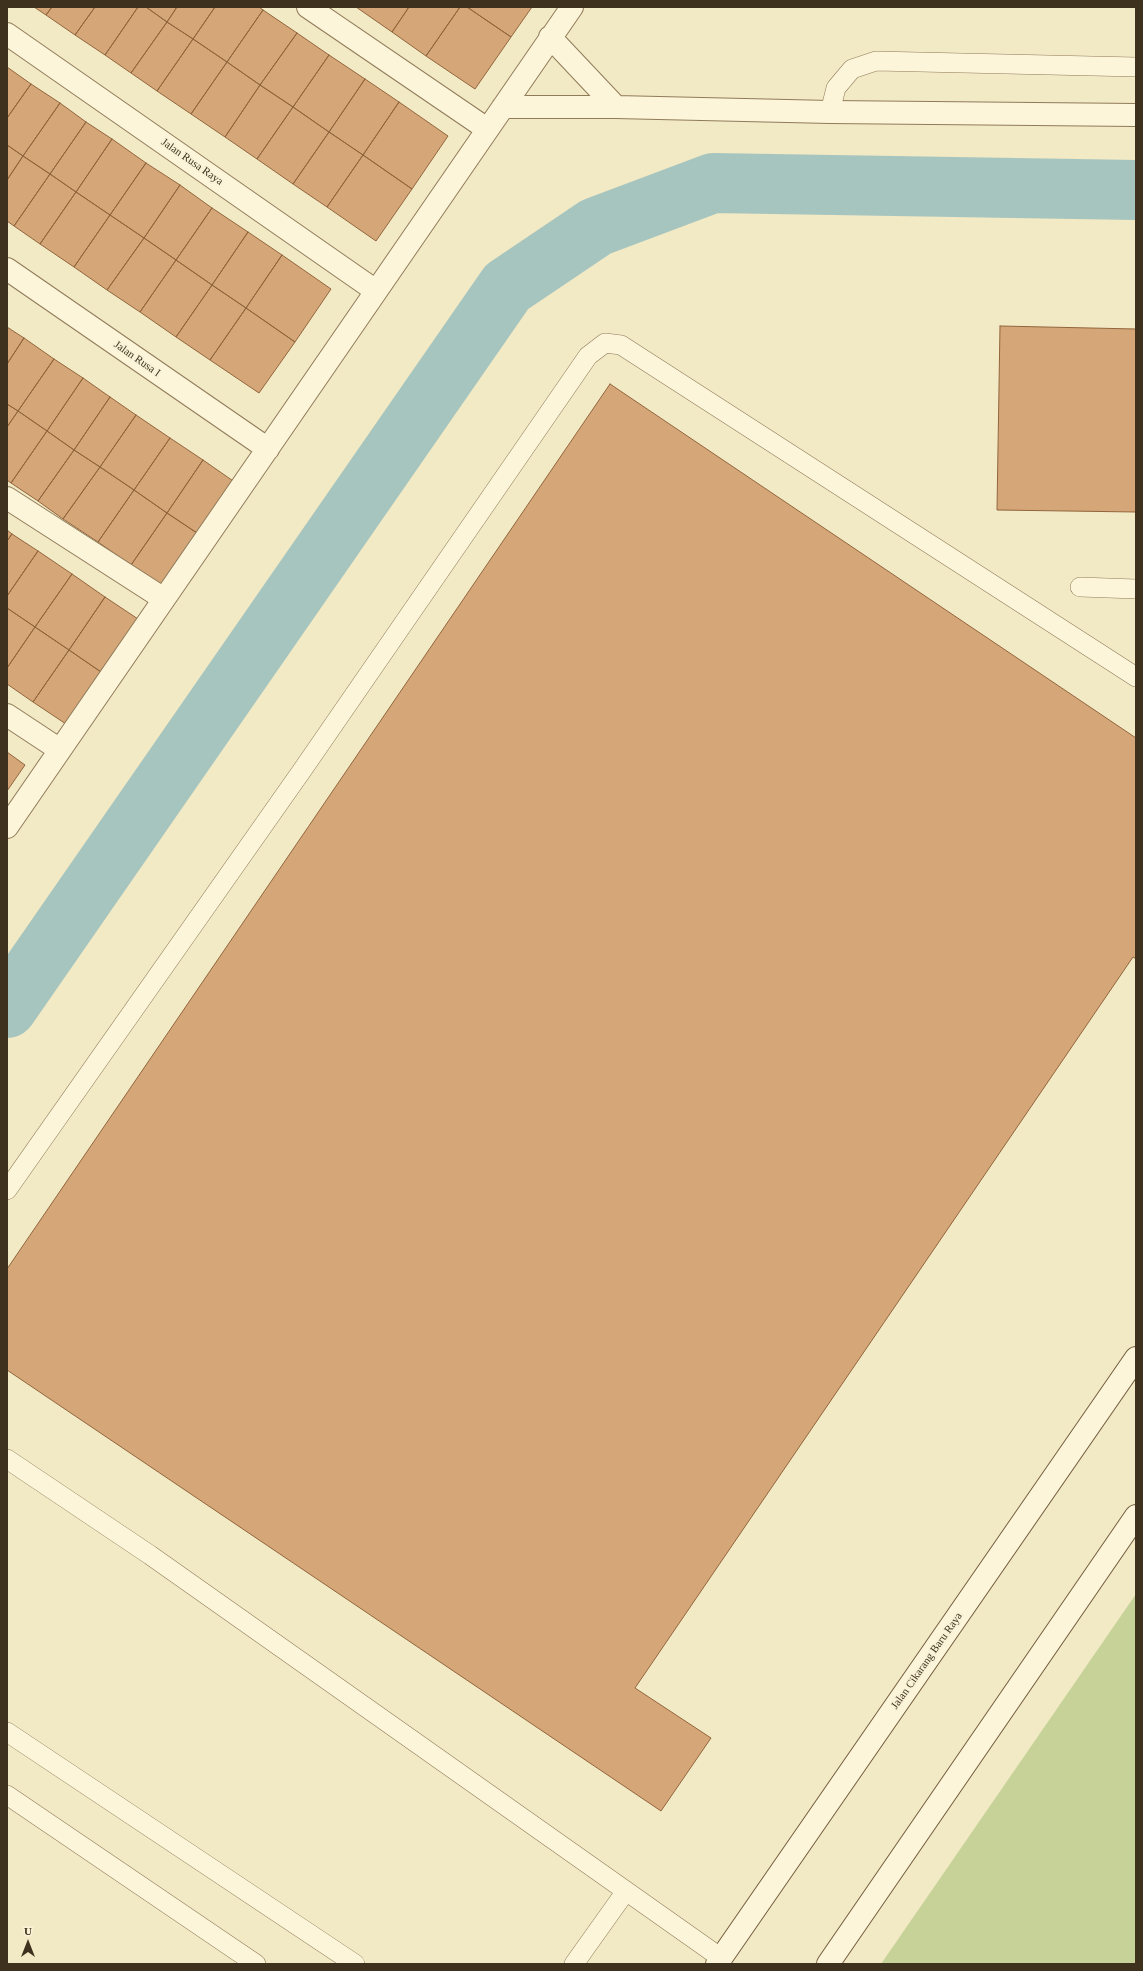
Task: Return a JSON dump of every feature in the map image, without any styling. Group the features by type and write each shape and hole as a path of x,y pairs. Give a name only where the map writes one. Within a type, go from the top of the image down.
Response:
{"street":[{"path":"308,7 487,129"},
{"path":"7,827 572,7"},
{"name":"Jalan Rusa Raya","path":"7,34 376,291"},
{"path":"550,37 616,107"},
{"path":"503,107 616,107 830,112 1136,115"},
{"name":"Jalan Rusa I","path":"7,269 268,449"},
{"path":"7,498 164,599"},
{"path":"7,715 60,750"},
{"name":"Jalan Cikarang Baru Raya","path":"719,1961 1136,1358"},
{"path":"828,1964 1136,1516"}],"lane":[{"path":"830,112 836,88 852,69 876,61 1136,67"},
{"path":"7,1190 303,769 588,356 605,343 621,346 1136,677"},
{"path":"1080,587 1136,589"},
{"path":"7,1459 150,1555 626,1891 719,1961"},
{"path":"7,1732 355,1964"},
{"path":"7,1795 256,1964"},
{"path":"574,1964 626,1891"}],"green space":[{"path":"1136,1594 1136,1964 881,1964"}],"building":[{"path":"34,7 52,7 46,15"},
{"path":"52,7 95,7 75,35 46,15"},
{"path":"95,7 138,7 105,55 75,35"},
{"path":"138,7 146,7 167,22 131,73 105,55"},
{"path":"146,7 177,7 167,22"},
{"path":"177,7 215,7 193,39 167,22"},
{"path":"215,7 259,7 263,10 227,62 193,39"},
{"path":"356,7 409,7 392,32"},
{"path":"409,7 460,7 426,56 392,32"},
{"path":"460,7 467,7 511,37 475,89 426,56"},
{"path":"467,7 532,7 511,37"},
{"path":"263,10 297,33 260,85 227,62"},
{"path":"167,22 193,39 157,91 131,73"},
{"path":"297,33 329,55 293,107 260,85"},
{"path":"193,39 227,62 191,114 157,91"},
{"path":"329,55 365,79 329,132 293,107"},
{"path":"227,62 260,85 225,137 191,114"},
{"path":"7,67 31,84 7,118"},
{"path":"365,79 399,102 363,155 329,132"},
{"path":"31,84 60,103 23,156 7,145 7,118"},
{"path":"260,85 293,107 257,159 225,137"},
{"path":"399,102 448,136 412,189 363,155"},
{"path":"60,103 86,122 50,174 23,156"},
{"path":"293,107 329,132 293,184 257,159"},
{"path":"86,122 112,139 76,192 50,174"},
{"path":"329,132 363,155 327,207 293,184"},
{"path":"112,139 146,163 110,215 76,192"},
{"path":"7,145 23,156 7,180"},
{"path":"363,155 412,189 376,241 327,207"},
{"path":"23,156 50,174 14,226 7,221 7,180"},
{"path":"146,163 180,185 144,238 110,215"},
{"path":"50,174 76,192 40,244 14,226"},
{"path":"180,185 212,208 176,260 144,238"},
{"path":"76,192 110,215 74,267 40,244"},
{"path":"212,208 248,232 212,285 176,260"},
{"path":"110,215 144,238 107,290 74,267"},
{"path":"248,232 282,255 246,308 212,285"},
{"path":"144,238 176,260 140,312 107,290"},
{"path":"282,255 331,289 295,342 246,308"},
{"path":"176,260 212,285 176,337 140,312"},
{"path":"212,285 246,308 210,360 176,337"},
{"path":"246,308 295,342 259,393 210,360"},
{"path":"1000,326 1136,329 1136,512 997,510"},
{"path":"7,327 24,338 7,364"},
{"path":"24,338 54,359 18,411 7,404 7,364"},
{"path":"54,359 83,378 47,431 18,411"},
{"path":"83,378 110,397 74,450 47,431"},
{"path":"610,384 1136,738 1136,959 1133,957 635,1688 711,1738 661,1811 7,1370 7,1269"},
{"path":"110,397 136,415 100,467 74,450"},
{"path":"7,404 18,411 7,427"},
{"path":"18,411 47,431 11,483 7,480 7,427"},
{"path":"136,415 170,438 134,490 100,467"},
{"path":"47,431 74,450 38,501 11,483"},
{"path":"170,438 203,460 167,513 134,490"},
{"path":"74,450 100,467 63,519 38,501"},
{"path":"203,460 236,483 200,535 167,513"},
{"path":"100,467 134,490 98,542 63,519"},
{"path":"134,490 167,513 131,565 98,542"},
{"path":"167,513 200,535 164,587 131,565"},
{"path":"7,530 12,534 7,541"},
{"path":"12,534 38,551 7,596 7,541"},
{"path":"38,551 72,574 35,627 7,608 7,596"},
{"path":"72,574 105,597 69,650 35,627"},
{"path":"105,597 138,619 101,672 69,650"},
{"path":"7,608 35,627 7,668"},
{"path":"35,627 69,650 33,702 7,684 7,668"},
{"path":"69,650 101,672 66,724 33,702"},
{"path":"7,752 25,765 7,791"}],"waterway":[{"path":"7,1008 507,287 596,227 713,183 1136,190"}]}
